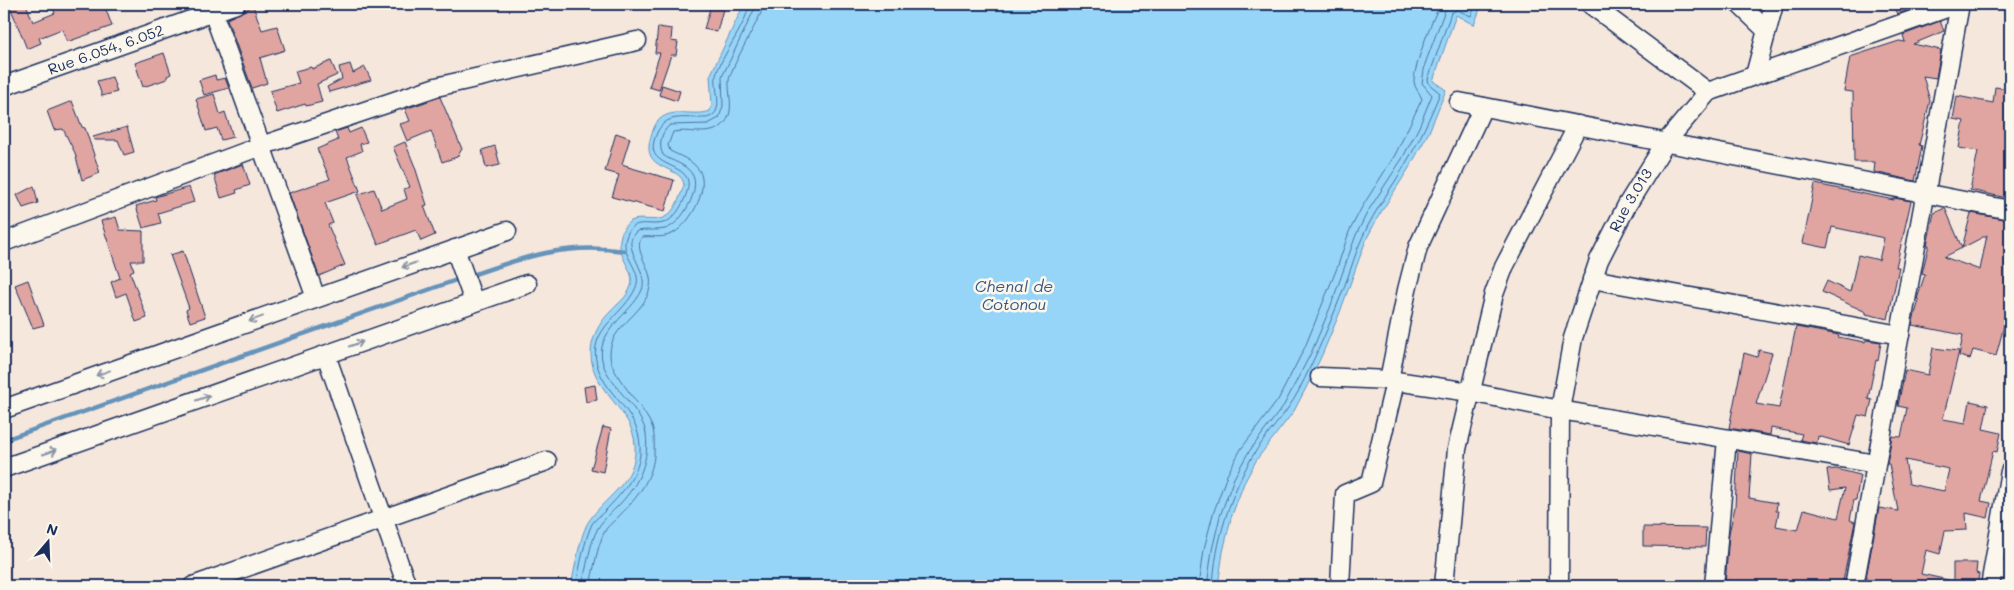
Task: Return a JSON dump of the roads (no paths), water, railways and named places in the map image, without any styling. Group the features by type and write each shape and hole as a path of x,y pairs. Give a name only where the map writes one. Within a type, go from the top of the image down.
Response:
{"street":[{"name":"Rue 6.054, 6.052","path":"4,86 211,8 236,4"},
{"path":"1590,4 1708,92 1959,4 1927,193 1854,586"},
{"path":"1739,4 1766,30"},
{"path":"1755,75 1774,4"},
{"path":"211,8 316,298"},
{"path":"4,242 261,146 456,81 637,42"},
{"name":"Rue 3.013","path":"1559,586 1560,410 1573,338 1592,279 1610,237 1648,169 1666,142 1708,92"},
{"path":"1459,102 2010,210"},
{"path":"1340,586 1345,494 1371,483 1392,381 1407,290 1418,247 1483,107"},
{"path":"1444,586 1457,449 1494,294 1504,267 1578,126"},
{"path":"4,408 507,231"},
{"path":"456,249 472,296"},
{"path":"1592,279 1900,335"},
{"path":"4,468 326,355 472,296 527,284"},
{"path":"326,355 407,586"},
{"path":"1320,377 1392,381 1470,392 1560,410 1876,464"},
{"path":"1714,586 1727,439"},
{"path":"193,586 548,461"},
{"path":"1990,586 2002,569 2010,471"}],"water":[{"name":"Chenal de Cotonou","path":"744,4 1482,4 1474,25 1456,15 1433,81 1446,90 1429,132 1366,240 1322,355 1294,411 1257,459 1244,483 1231,518 1218,586 571,586 586,526 595,513 624,482 633,464 635,453 634,439 630,427 602,386 596,375 591,356 591,349 598,329 605,317 625,297 631,286 631,275 621,252 620,239 623,229 628,223 634,220 662,218 668,215 676,205 684,185 682,178 656,162 651,156 649,148 651,136 655,125 666,115 710,111 712,106 710,76"}],"waterway":[{"path":"469,276 527,257 564,250 584,248 625,251"},
{"path":"4,440 462,278"}]}
